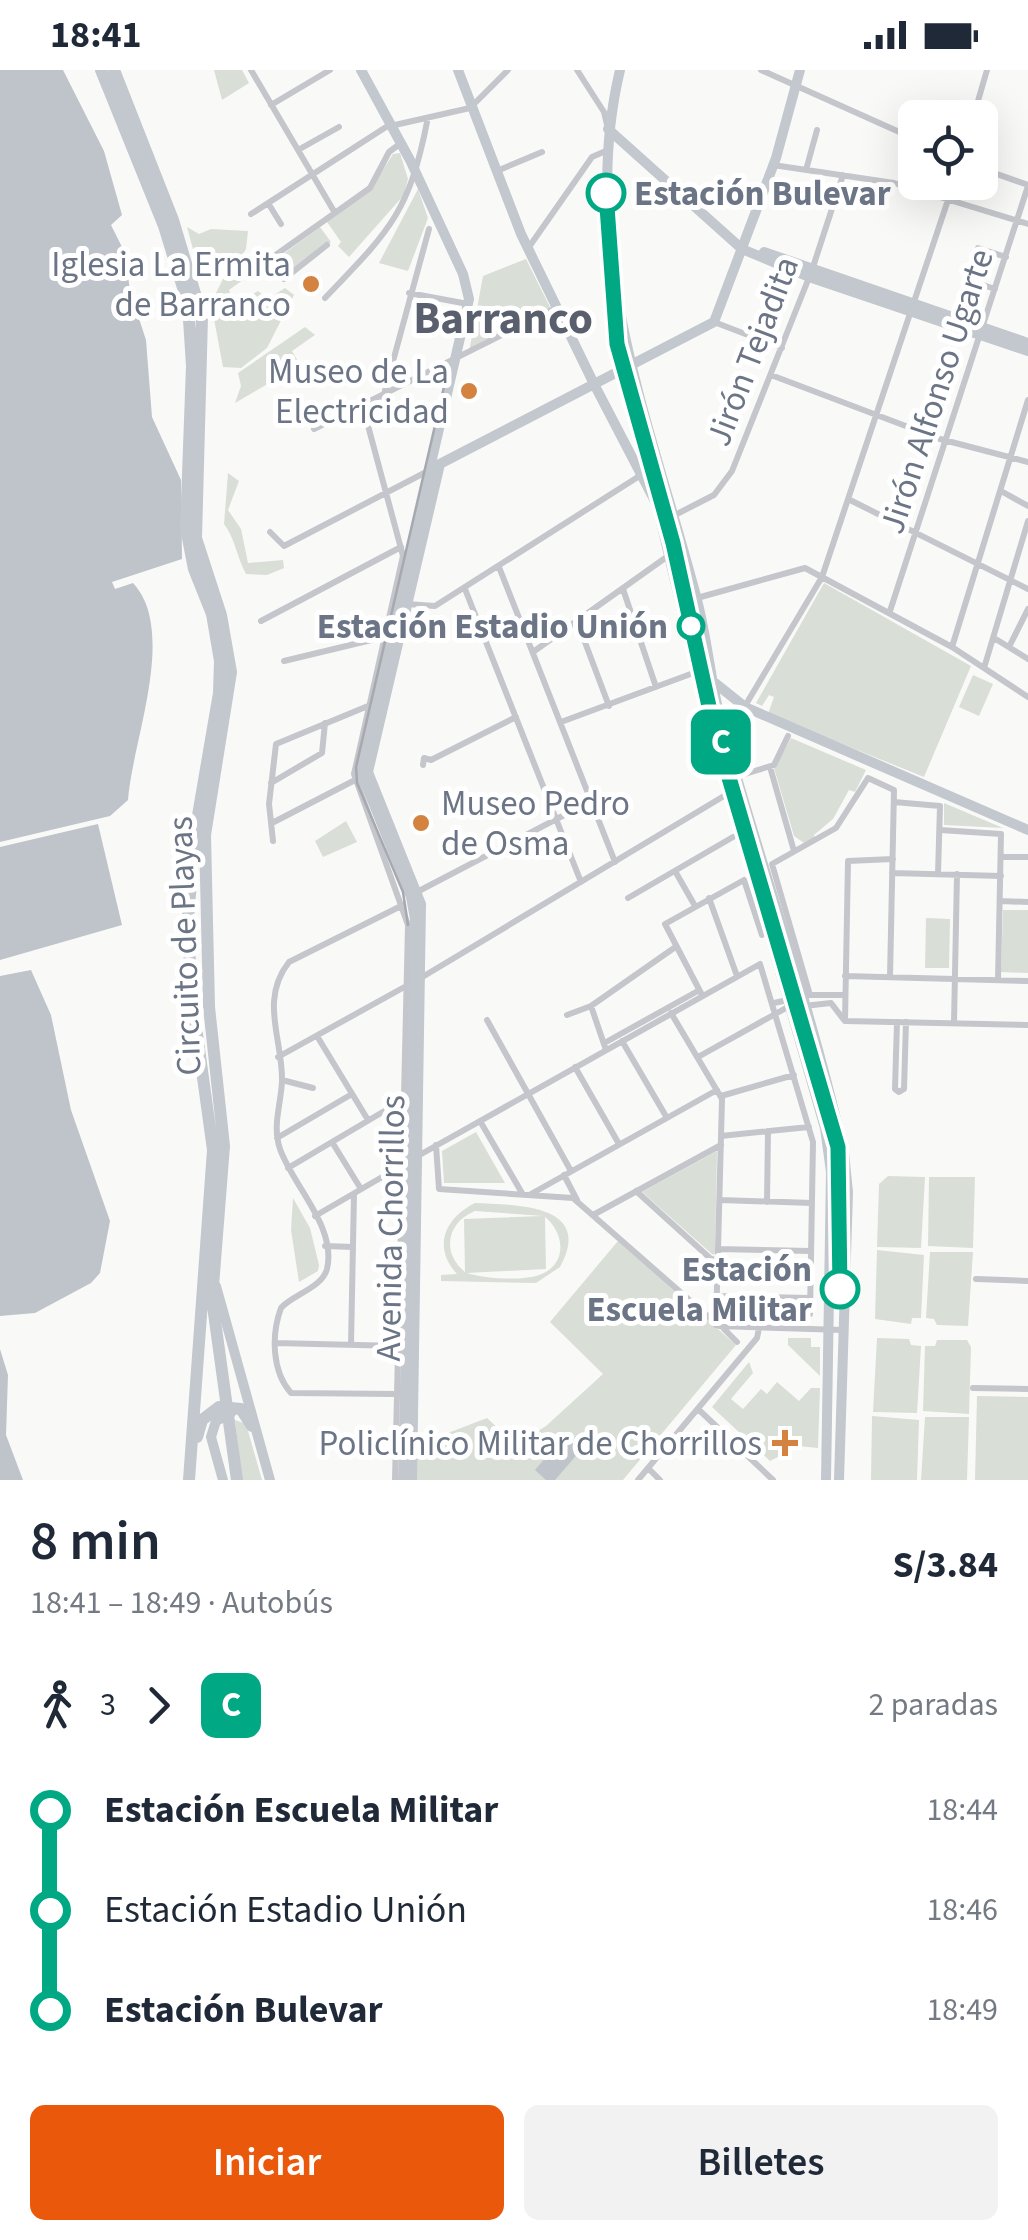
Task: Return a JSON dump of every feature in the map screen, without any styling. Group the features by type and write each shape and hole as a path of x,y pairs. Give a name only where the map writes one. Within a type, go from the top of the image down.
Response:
{"highway":[{"name":"Circuito de Playas","path":"101,70 164,226 188,304 192,366 186,528 216,633 221,671 189,898 191,992 213,1150 190,1480"},
{"name":"Circuito de Playas","path":"114,70 173,220 202,318 196,538 228,639 231,672 205,835 209,1007 224,1146 214,1319 238,1480"},
{"path":"190,1480 200,1425 209,1412 236,1407 245,1412 252,1426"}],"main road":[{"path":"361,70 402,143 464,274 469,304 434,467 411,547 403,604 374,707 361,778 411,898 414,982"},
{"path":"458,70 528,248 657,504 729,794 799,1000 829,1146 826,1480"},
{"path":"620,70 608,129 616,310 697,598 714,683 720,695 722,726 844,1154 845,1330 839,1480"},
{"path":"434,467 714,322 740,245 774,165 800,70"},
{"path":"608,129 740,245 810,274 1028,343"},
{"path":"981,331 1028,351"},
{"path":"720,695 1028,830"},
{"path":"705,708 720,695"},
{"path":"722,726 731,713 744,708"},
{"path":"408,926 411,898"},
{"name":"Avenida Chorrillos","path":"403,1480 402,1346 416,1070 414,982"},
{"name":"Avenida Chorrillos","path":"414,1116 406,1098 416,1070"},
{"name":"Avenida Chorrillos","path":"409,1161 412,1480"},
{"path":"214,1270 252,1426 270,1480"},
{"path":"223,1480 210,1437 213,1424 230,1413 243,1416 252,1426"}],"street":[{"path":"251,70 335,212"},
{"path":"271,104 330,70"},
{"path":"251,214 392,126 470,108 508,70"},
{"path":"577,70 604,112 608,129"},
{"path":"761,70 898,131"},
{"path":"978,100 987,70"},
{"path":"326,298 408,199 427,121"},
{"path":"298,150 339,127"},
{"path":"806,170 818,130"},
{"path":"327,245 284,279 270,259 375,182 389,152 402,143"},
{"path":"528,248 592,157 608,150"},
{"path":"496,171 542,152"},
{"path":"774,165 898,187"},
{"path":"998,174 1028,185"},
{"name":"Jirón Tejadita","path":"673,516 700,505 724,484 782,348 843,175"},
{"name":"Jirón Alfonso Ugarte","path":"890,611 1028,185"},
{"path":"744,708 822,577 948,200"},
{"path":"955,200 1028,224"},
{"path":"268,203 281,224"},
{"path":"383,398 429,229"},
{"path":"978,248 1006,257"},
{"path":"964,279 995,289"},
{"path":"409,293 469,304"},
{"path":"314,428 458,361 556,308"},
{"path":"714,322 782,348"},
{"path":"771,374 946,439 1028,462"},
{"path":"952,647 1028,400"},
{"path":"363,407 387,494 411,547"},
{"path":"270,532 284,546 434,467"},
{"path":"403,604 430,608 642,475"},
{"path":"1001,491 1028,506"},
{"path":"848,499 1028,589"},
{"path":"984,668 1028,521"},
{"path":"262,622 411,547"},
{"path":"284,660 391,637 402,561 411,547"},
{"path":"533,652 670,556"},
{"path":"500,567 614,862"},
{"path":"697,598 794,568 822,577 890,611 1027,694"},
{"path":"465,589 581,882"},
{"path":"623,590 656,688"},
{"path":"1009,648 1028,609"},
{"path":"577,621 609,706"},
{"path":"994,638 1028,659"},
{"path":"561,722 697,672"},
{"path":"273,841 270,784 276,744 374,707"},
{"path":"432,760 516,718"},
{"path":"270,784 322,753 325,723"},
{"path":"745,774 770,767 788,736"},
{"path":"770,767 794,852"},
{"path":"272,823 361,778"},
{"path":"799,1000 772,864 818,842 838,826 866,778 894,790 890,977"},
{"path":"278,1057 414,982 729,794"},
{"path":"401,1394 288,1392 276,1363 281,1308 325,1273 324,1246 315,1216 288,1168 277,1138 282,1080 273,1008 280,976 289,962 591,801"},
{"path":"894,802 940,805 938,874"},
{"path":"940,830 1000,833 998,980"},
{"path":"628,898 733,837"},
{"path":"1001,857 1028,858"},
{"path":"845,1021 848,861 892,858"},
{"path":"675,871 696,906"},
{"path":"892,872 1001,876"},
{"path":"954,1024 958,874"},
{"path":"699,994 664,926 740,880 747,881 762,935"},
{"path":"709,898 737,976"},
{"path":"1000,901 1028,902"},
{"path":"408,926 414,982"},
{"path":"567,1015 591,1006 674,948"},
{"path":"315,1216 576,1067 606,1045 760,964 809,1127 810,1314"},
{"path":"846,976 1028,981"},
{"name":"Avenida Chorrillos","path":"409,1161 406,1098 414,982"},
{"path":"606,1045 622,1041 699,994"},
{"path":"698,1057 775,1008 799,1000 845,995"},
{"path":"799,1000 832,1004 845,1021"},
{"path":"591,1006 606,1045"},
{"path":"672,1012 719,1093 719,1326"},
{"path":"488,1020 568,1173 578,1201 736,1342"},
{"path":"845,1021 1028,1025"},
{"path":"897,1022 895,1089 900,1092 904,1089 906,1022"},
{"path":"316,1036 368,1120"},
{"path":"622,1041 666,1118"},
{"path":"896,1060 905,1060"},
{"path":"576,1067 619,1144"},
{"path":"526,1194 719,1093 794,1074"},
{"path":"282,1080 314,1088"},
{"path":"277,1138 352,1094"},
{"path":"288,1168 406,1098"},
{"path":"480,1121 526,1194"},
{"path":"593,1215 721,1141 809,1127"},
{"path":"767,1202 768,1132"},
{"path":"332,1142 358,1191 351,1345"},
{"path":"436,1145 439,1189 578,1201"},
{"path":"636,1191 711,1259 718,1260"},
{"path":"720,1200 812,1204"},
{"path":"324,1246 353,1246"},
{"path":"718,1249 811,1251"},
{"path":"976,1279 1028,1281"},
{"path":"717,1296 810,1298"},
{"path":"719,1326 845,1330"},
{"path":"638,1480 757,1338 759,1328"},
{"path":"275,1343 402,1346"},
{"path":"973,1388 1028,1389"},
{"name":"Avenida Chorrillos","path":"395,1480 401,1394"},
{"path":"698,1409 773,1480"},
{"path":"648,1468 660,1480"}],"shaded area":[{"path":"0,70 63,70 104,151 122,215 111,225 125,253 130,291 146,340 152,417 181,480 182,559 112,582 115,589 133,583 146,604 152,629 149,688 128,800 110,816 0,842"},
{"path":"214,70 242,70 249,83 222,100"},
{"path":"400,153 408,179 404,195 349,257 338,246 341,242 327,222 379,176 393,154"},
{"path":"418,189 428,218 408,271 379,263"},
{"path":"187,227 199,234 211,229 248,231 246,249 233,270 237,273 251,266 258,269 229,290 235,305 258,291 268,299 285,288 294,295 267,348 241,368 223,367 211,303 229,267 209,253 197,264"},
{"path":"320,227 331,242 285,277 274,261"},
{"path":"526,259 551,309 469,352 483,276"},
{"path":"305,327 315,335 292,351 300,365 235,403 241,386 238,373"},
{"path":"228,473 239,481 228,510 241,529 248,563 283,560 284,568 267,575 246,574 224,524"},
{"path":"824,583 971,666 924,777 768,714 774,697 769,695 762,706 756,703"},
{"path":"973,675 993,684 979,716 959,707"},
{"path":"791,738 866,770 855,792 849,790 833,819 814,835 815,840 804,843 794,836 774,768"},
{"path":"944,803 1003,828 944,825"},
{"path":"346,821 357,842 323,857 315,841"},
{"path":"98,824 122,925 0,960 0,847"},
{"path":"1003,910 1028,910 1028,973 1001,972"},
{"path":"926,918 950,919 949,968 925,968"},
{"path":"31,970 51,1015 71,1110 110,1221 100,1273 91,1283 35,1313 0,1316 0,976"},
{"path":"476,1132 505,1183 444,1183 442,1151"},
{"path":"717,1151 715,1253 713,1255 642,1192"},
{"path":"888,1176 925,1177 921,1248 877,1247 879,1184"},
{"path":"929,1177 975,1177 973,1248 928,1246"},
{"path":"293,1198 310,1228 319,1265 318,1271 299,1282 291,1230"},
{"path":"475,1203 510,1205 528,1207 559,1219 567,1230 568,1246 560,1267 536,1283 441,1281 441,1275 457,1274 445,1254 445,1234 465,1209","holes":["475,1211 543,1216 464,1219 465,1272 452,1256 451,1238 458,1222","545,1217 560,1240 559,1256 548,1270 513,1279 467,1273 546,1269"]},
{"path":"618,1241 736,1345 623,1480 414,1480 414,1446 487,1418 516,1445 546,1426 603,1374 550,1322"},
{"path":"877,1250 924,1255 921,1318 912,1318 911,1324 875,1319"},
{"path":"930,1252 973,1252 968,1326 937,1325 934,1319 926,1318"},
{"path":"788,1338 811,1338 811,1347 820,1347 820,1376 788,1345"},
{"path":"877,1338 909,1339 911,1345 921,1346 917,1413 873,1412"},
{"path":"937,1340 967,1340 971,1347 969,1414 923,1411 925,1346 935,1346"},
{"path":"0,1349 8,1375 6,1435 23,1480 0,1480"},
{"path":"749,1362 753,1373 731,1399 743,1409 761,1389 767,1394 777,1382 799,1401 811,1388 820,1388 818,1448 799,1446 770,1461 712,1407"},
{"path":"977,1396 1028,1397 1028,1480 975,1480"},
{"path":"872,1416 919,1420 917,1480 871,1480"},
{"path":"925,1417 969,1417 967,1480 921,1480"},
{"path":"235,1420 246,1424 262,1480 242,1480"},
{"path":"564,1436 581,1450 555,1480 546,1480 535,1470"}],"tram line":[{"path":"408,925 403,892 357,783 356,767 449,365"}],"bus line":[{"name":"C","path":"606,193 617,344 673,543 712,720 838,1147 842,1171 840,1289"}],"place":[{"name":"Estación Bulevar","path":"606,193"},
{"name":"Iglesia La Ermita de Barranco","path":"311,284"},
{"name":"Museo de La Electricidad","path":"469,391"},
{"name":"Estación Estadio Unión","path":"691,626"},
{"name":"Museo Pedro de Osma","path":"421,823"},
{"name":"Estación Escuela Militar","path":"840,1289"},
{"name":"Policlínico Militar de Chorrillos","path":"785,1443"}],"district":[{"name":"Barranco","path":"503,317"}]}
